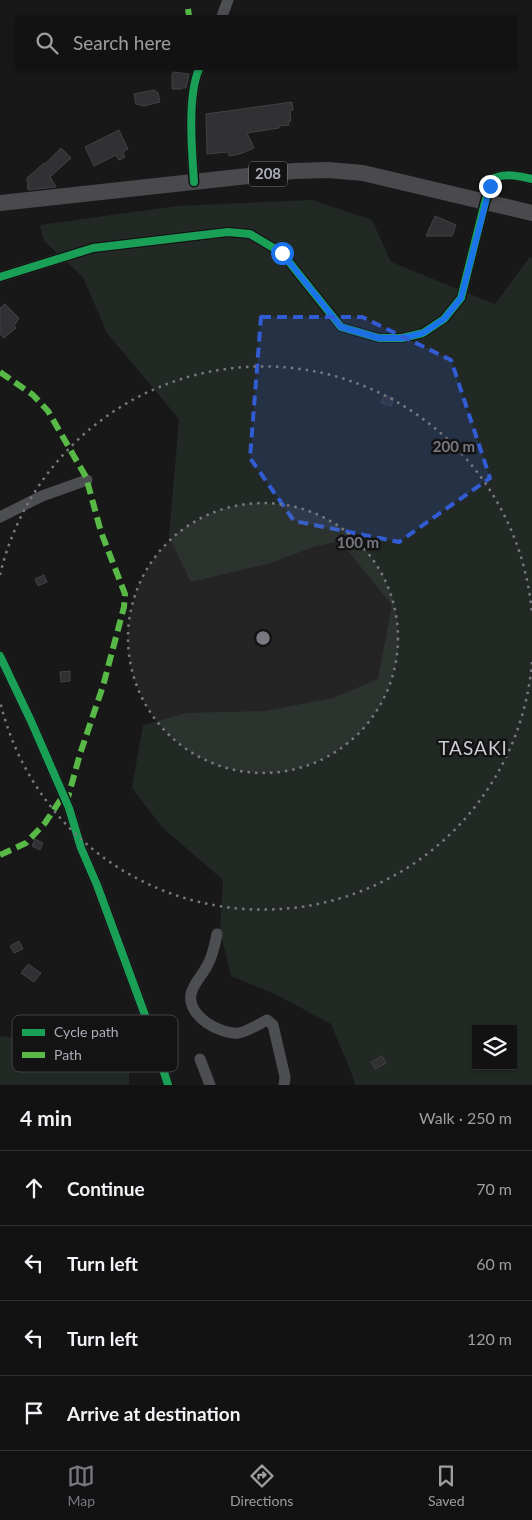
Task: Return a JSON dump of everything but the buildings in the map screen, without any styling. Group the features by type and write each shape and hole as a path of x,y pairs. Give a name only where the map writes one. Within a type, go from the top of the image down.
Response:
{"highway":[{"name":"208","path":"0,203 294,171 328,170 363,173 532,213"}],"street":[{"path":"222,15 228,0"},
{"path":"194,182 192,114 196,77 199,70"},
{"path":"0,277 93,248 228,232 250,234 282,253 341,327 379,338 402,338 423,333 444,319 461,298 485,202 494,178 508,175 532,179"},
{"path":"0,517 42,496 87,480"},
{"path":"0,656 31,721 68,808 81,848 97,885 145,1015"},
{"path":"217,934 209,963 191,993 192,1007 214,1028 229,1033 241,1032 267,1020 273,1025 284,1085"},
{"path":"200,1059 210,1085"},
{"path":"164,1072 168,1085"}],"highlighted area":[{"path":"261,317 362,317 451,360 490,478 399,542 294,521 250,458"}],"shaded area":[{"path":"312,200 372,220 391,262 495,304 530,257 532,258 532,1085 355,1085 331,1024 277,995 231,976 220,931 223,880 162,827 132,788 143,725 187,713 265,711 333,698 378,679 392,605 340,541 313,547 271,563 191,582 169,537 179,419 107,333 83,277 44,241 40,225 177,206"},
{"path":"0,1036 12,1038 12,1072 129,1072 129,1085 0,1085"}],"marked path":[{"path":"188,9 189,15"},
{"path":"0,372 33,395 48,411 86,477 101,532 125,594 124,607 103,686 80,754 67,801"},
{"path":"0,855 26,843 45,823 63,796"}],"cycle path":[{"path":"194,182 192,109 195,81 199,70"},
{"path":"0,277 93,248 228,232 250,234 282,253 341,327 379,338 402,338 423,333 444,319 461,298 485,202 494,178 508,175 532,179"},
{"path":"0,656 69,808 81,848 97,885 145,1015"},
{"path":"164,1072 168,1085"}],"district":[{"name":"TASAKI","path":"473,748"}],"route":[{"path":"282,253 341,327 379,338 402,338 423,333 444,319 461,298 490,186"}]}
